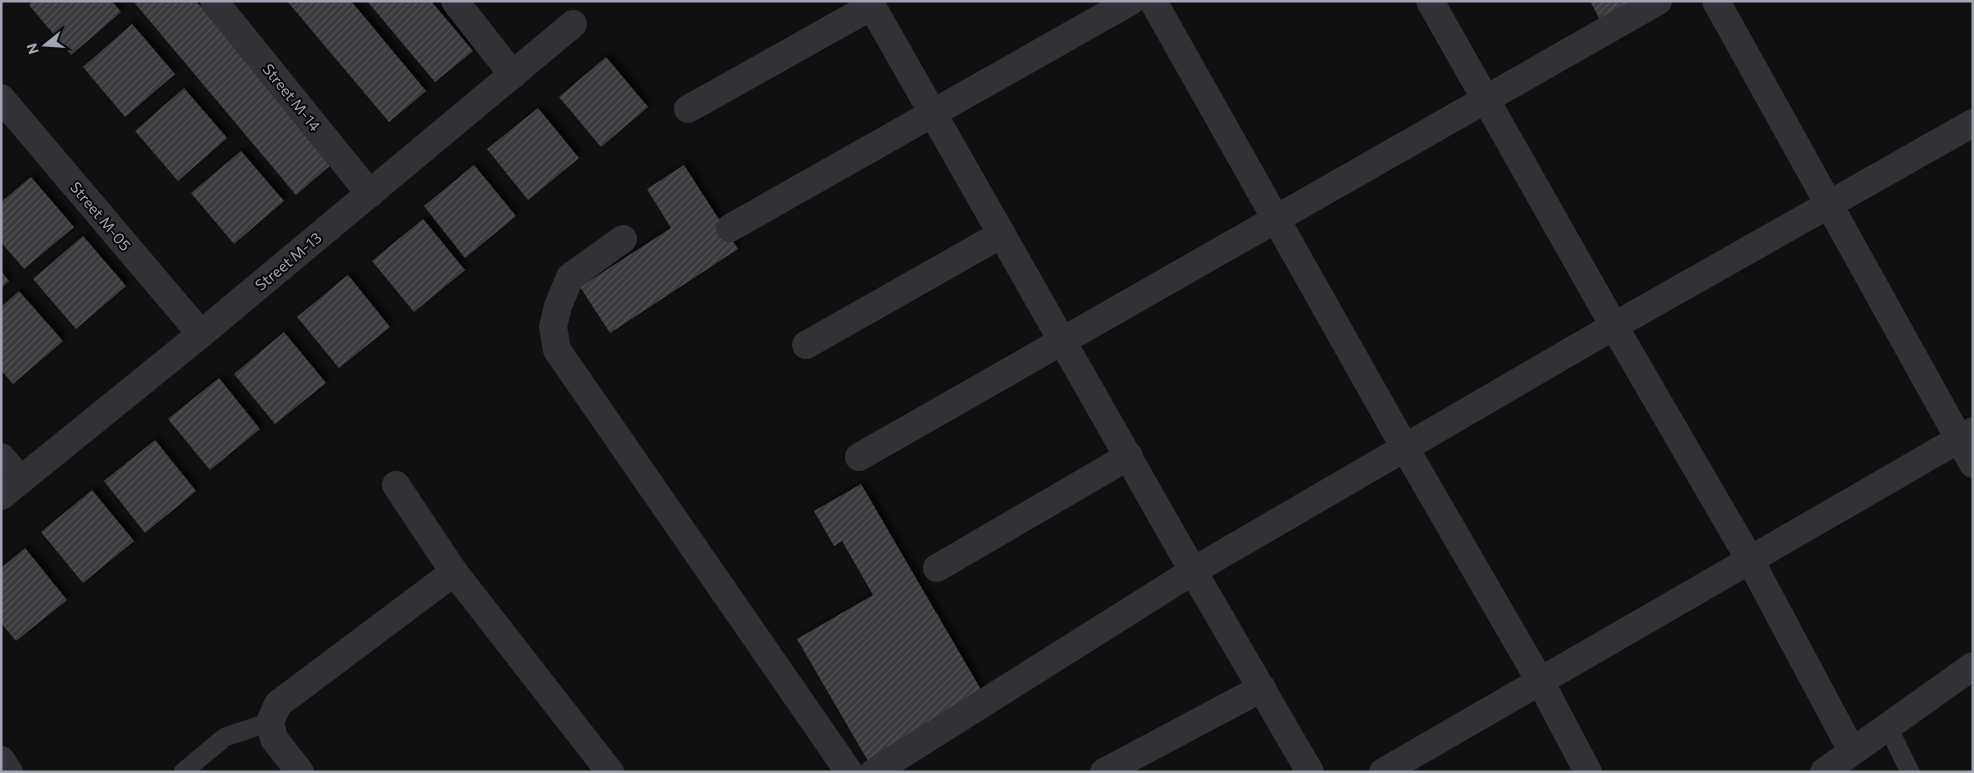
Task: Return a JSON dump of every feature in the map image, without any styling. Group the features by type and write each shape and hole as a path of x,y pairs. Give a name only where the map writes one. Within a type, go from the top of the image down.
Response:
{"street":[{"name":"Street M-14","path":"214,1 370,194"},
{"path":"455,1 512,75"},
{"path":"730,228 1131,1"},
{"path":"1153,1 1405,448 1540,681 1588,772"},
{"path":"1430,1 1614,326 1750,560 1852,751"},
{"path":"859,457 1658,1"},
{"path":"1716,1 1826,204 1966,435 1973,464"},
{"path":"688,109 870,4 1130,456 1193,572 1310,772"},
{"name":"Street M-13","path":"11,488 201,334 573,24"},
{"name":"Street M-05","path":"4,108 201,334"},
{"path":"874,772 1193,572 1614,326 1826,204 1973,123"},
{"path":"806,345 1002,234"},
{"path":"623,239 570,277 558,306 552,328 557,350 849,772"},
{"path":"1383,772 1966,435"},
{"path":"937,568 1130,456"},
{"path":"1,457 11,488"},
{"path":"396,485 454,572 610,772"},
{"path":"300,772 274,739 270,722 278,704 454,572"},
{"path":"1824,772 1971,670"},
{"path":"1104,772 1262,688"},
{"path":"1,760 9,772"}],"lane":[{"path":"183,772 225,737 270,722"},
{"path":"1888,727 1910,772"}],"building":[{"path":"32,1 112,1 121,12 71,55 29,5"},
{"path":"133,1 196,1 332,164 296,195"},
{"path":"287,1 351,1 426,91 389,122"},
{"path":"367,1 431,1 473,51 435,82"},
{"path":"1590,1 1633,1 1600,20"},
{"path":"132,24 175,74 125,117 83,67"},
{"path":"606,57 648,107 601,147 559,97"},
{"path":"184,88 227,138 178,181 135,131"},
{"path":"538,108 579,158 528,200 487,149"},
{"path":"241,151 284,201 234,244 191,193"},
{"path":"474,165 516,216 465,258 424,206"},
{"path":"684,165 738,249 610,333 580,287 671,228 647,189"},
{"path":"31,177 74,227 24,269 1,242 1,202"},
{"path":"423,219 465,270 414,312 372,261"},
{"path":"83,236 126,286 76,329 33,279"},
{"path":"1,271 9,281 1,288"},
{"path":"348,275 390,327 339,368 297,317"},
{"path":"19,291 63,341 13,384 1,370 1,307"},
{"path":"284,332 326,383 275,424 234,374"},
{"path":"219,378 260,429 210,470 168,419"},
{"path":"155,440 196,491 145,533 104,481"},
{"path":"861,484 983,693 868,761 797,639 873,595 842,541 834,546 814,511"},
{"path":"92,490 134,541 83,583 41,532"},
{"path":"25,548 67,600 16,641 1,623 1,568"}]}
